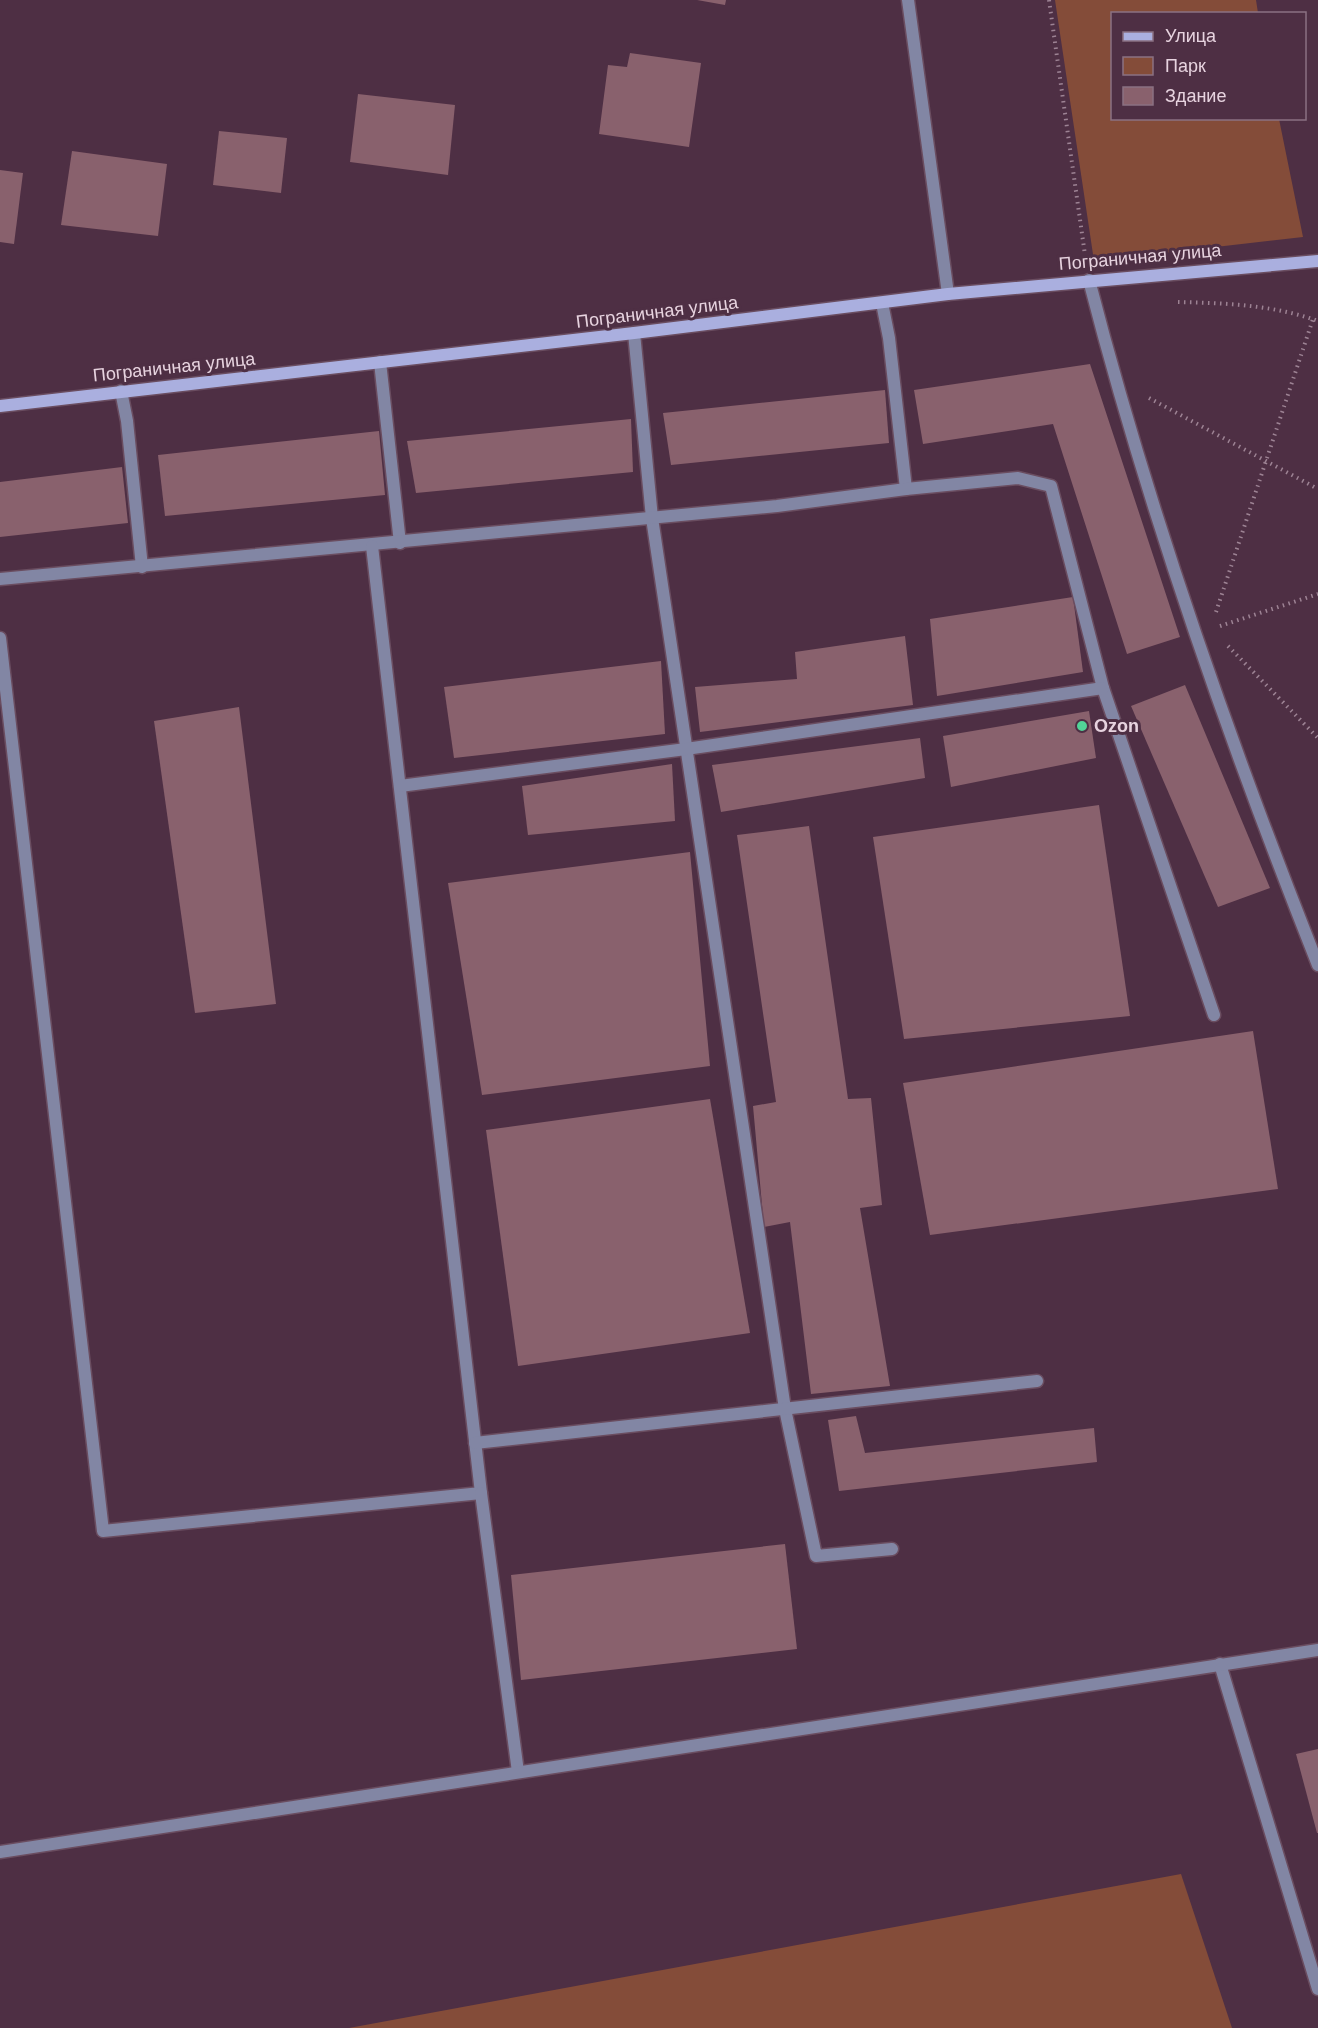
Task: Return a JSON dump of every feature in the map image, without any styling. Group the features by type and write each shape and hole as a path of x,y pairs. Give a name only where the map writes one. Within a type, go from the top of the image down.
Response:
{"street":[{"path":"908,0 948,294"},
{"name":"Пограничная улица","path":"0,406 634,333 948,294 1318,261"},
{"path":"1089,280 1170,561 1223,717 1318,965"},
{"path":"882,303 889,338 906,489"},
{"path":"634,333 652,518 686,748 785,1409 816,1556 892,1550"},
{"path":"381,362 400,543"},
{"path":"121,391 127,421 142,567"},
{"path":"0,579 372,546 777,506 906,489 1018,478 1051,486 1103,688 1214,1015"},
{"path":"372,546 475,1443 518,1772"},
{"path":"0,638 103,1531 481,1493"},
{"path":"400,786 686,748 1103,688"},
{"path":"475,1443 1037,1381"},
{"path":"0,1852 1318,1650"},
{"path":"1220,1664 1318,1989"}],"path":[{"path":"1049,0 1089,280"},
{"path":"1166,302 1218,303 1297,313 1316,320 1214,617"},
{"path":"1145,396 1318,489"},
{"path":"1210,628 1318,594"},
{"path":"1227,645 1318,738"}],"green space":[{"path":"1055,0 1256,0 1258,12 1111,12 1111,120 1279,120 1303,237 1094,261"},
{"path":"1181,1874 1232,2028 349,2028"}],"building":[{"path":"697,0 726,0 725,5"},
{"path":"630,53 701,63 689,147 599,134 608,65 627,67"},
{"path":"358,94 455,105 448,175 350,162"},
{"path":"219,131 287,138 281,193 213,185"},
{"path":"72,151 167,164 158,236 61,225"},
{"path":"0,170 23,173 14,244 0,242"},
{"path":"1090,364 1180,637 1127,654 1053,424 923,444 914,390"},
{"path":"885,390 889,443 671,465 663,413"},
{"path":"631,419 633,472 416,493 407,441"},
{"path":"379,431 385,495 165,516 158,455"},
{"path":"122,467 128,523 0,537 0,482"},
{"path":"1073,597 1083,672 937,696 930,619"},
{"path":"905,636 913,705 700,732 695,687 797,679 795,652"},
{"path":"661,661 665,734 454,758 444,687"},
{"path":"1185,685 1270,888 1218,907 1131,706"},
{"path":"239,707 276,1004 195,1013 154,721"},
{"path":"1089,711 1096,758 951,787 943,736"},
{"path":"920,738 925,778 721,812 712,765"},
{"path":"672,764 675,821 528,835 522,786"},
{"path":"1099,805 1130,1016 904,1039 873,837"},
{"path":"809,826 848,1099 871,1098 882,1205 860,1208 890,1386 811,1394 790,1222 764,1227 753,1106 776,1102 737,835"},
{"path":"690,852 710,1066 482,1095 448,883"},
{"path":"1253,1031 1278,1189 930,1235 903,1083"},
{"path":"710,1099 750,1333 518,1366 486,1130"},
{"path":"856,1416 865,1453 1094,1428 1097,1462 839,1491 828,1420"},
{"path":"785,1544 797,1649 521,1680 511,1575"},
{"path":"1318,1749 1318,1833 1317,1833 1296,1754"}],"place":[{"name":"Ozon","path":"1082,726"}]}
